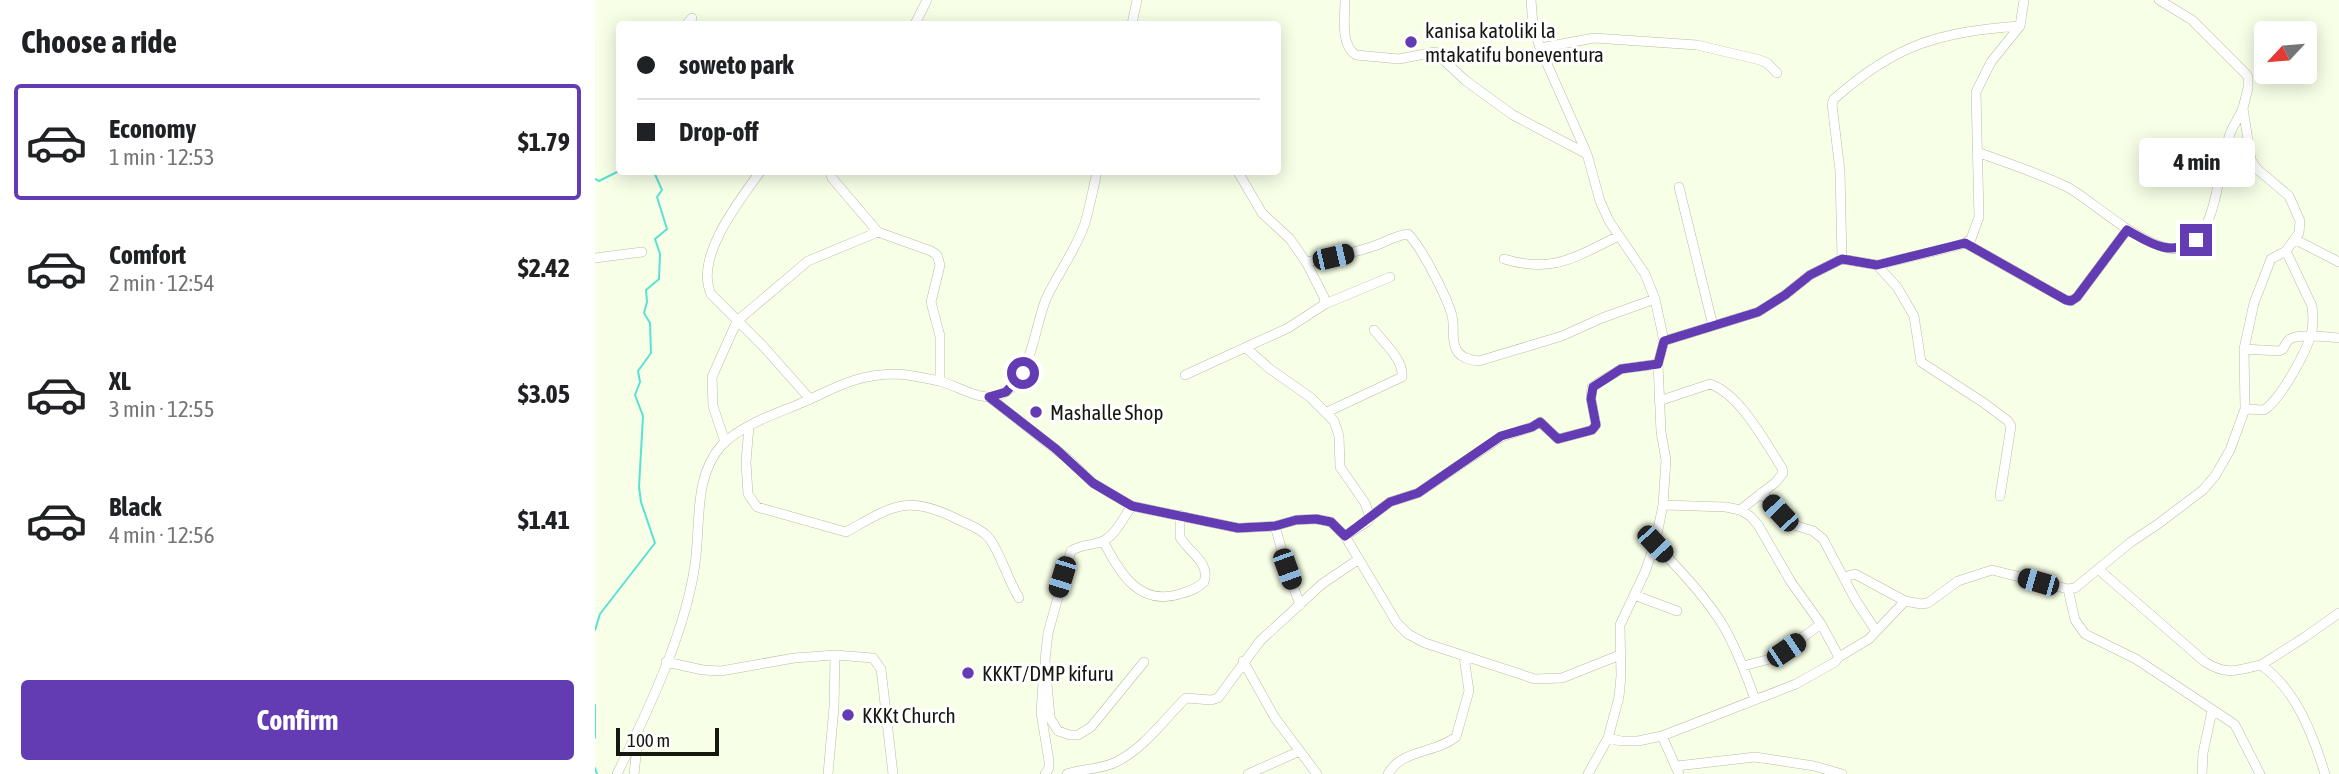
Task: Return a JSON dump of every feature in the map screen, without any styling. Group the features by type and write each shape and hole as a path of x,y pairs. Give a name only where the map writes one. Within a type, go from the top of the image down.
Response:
{"street":[{"path":"916,21 927,0"},
{"path":"1133,21 1137,0"},
{"path":"1345,0 1347,44 1351,52 1356,55 1399,59 1435,52 1466,81 1513,115 1587,154"},
{"path":"1531,0 1533,25 1540,48 1587,154 1600,201 1619,236 1645,274 1655,299 1664,341 1658,364 1666,460 1663,505 1655,544 1620,625 1619,697 1608,738 1588,774"},
{"path":"1664,341 1758,312 1810,275 1842,259 1877,265 1965,243 1971,239 1979,217 1976,92 1991,62 2020,26 2024,0"},
{"path":"1977,152 2068,188 2147,242 2171,249 2185,247 2203,234 2220,179 2230,132 2243,108 2248,78 2192,20 2159,0"},
{"path":"1842,259 1840,171 1832,104 1834,99 1890,57 1931,38 1976,29 2020,26"},
{"path":"1540,48 1594,38 1697,44 1760,60 1777,73"},
{"path":"1844,577 1855,574 1905,601 1929,603 1951,585 1992,570 2068,589 2075,588 2210,483 2230,450 2245,409 2244,349 2254,303 2268,265 2296,240 2300,228 2289,196 2257,169 2251,160 2243,108"},
{"path":"758,175 728,217 716,243 706,277 711,294 810,399"},
{"path":"831,175 878,232 931,251 939,260 939,272 931,302 940,336 940,381"},
{"path":"989,397 1006,392 1023,373 1046,299 1084,224 1096,175"},
{"path":"1240,175 1262,213 1290,239 1306,261 1325,304"},
{"path":"1679,187 1713,326"},
{"path":"1965,243 2071,301 2077,297 2127,230"},
{"path":"725,442 713,406 712,377 737,321 808,261 878,232"},
{"path":"1306,261 1356,252 1408,234 1424,257 1451,312 1454,321 1453,342 1457,353 1479,361 1562,337 1602,318 1655,299"},
{"path":"1504,259 1521,264 1550,265 1619,236"},
{"path":"2296,240 2339,262"},
{"path":"2245,409 2264,410 2274,403 2297,366 2311,336 2312,306 2286,251"},
{"path":"595,258 642,252"},
{"path":"1877,265 1897,287 1914,316 1921,362 1976,398 2011,426 2000,496"},
{"path":"1185,375 1288,328 1325,304 1390,277"},
{"path":"1327,412 1402,377 1398,360 1374,330"},
{"path":"2244,349 2279,351 2290,339 2311,336 2339,338"},
{"path":"1246,348 1327,412 1338,429 1341,467 1365,503 1370,517"},
{"path":"1345,536 1390,502 1418,493 1501,436 1540,422 1558,439 1592,430 1596,425 1591,399 1593,387 1621,369 1658,364"},
{"path":"617,774 639,730 666,662 692,584 699,499 709,465 725,442 749,426 855,380 877,375 898,374 940,381 989,397 1052,446 1093,483 1132,506 1238,528 1275,526 1296,520 1316,519 1331,522 1345,536 1397,623 1408,634 1464,657 1535,679 1550,680 1562,678 1620,655"},
{"path":"1659,401 1710,384 1727,394 1740,407 1782,468 1782,477 1740,510"},
{"path":"749,426 746,462 748,494 757,507 846,532 883,512 903,506 919,504 935,509 987,536 1019,598"},
{"path":"1761,493 1794,525 1813,531 1823,539 1876,631"},
{"path":"1663,505 1726,507 1740,510 1750,516 1821,624 1839,657"},
{"path":"1045,774 1049,761 1041,713 1045,660 1050,621 1071,551 1076,547 1103,541 1113,533 1132,506"},
{"path":"1103,541 1118,569 1141,591 1163,598 1189,592 1204,582 1205,570 1202,562 1180,537 1180,515"},
{"path":"1275,526 1300,605"},
{"path":"1655,544 1698,591 1719,620 1743,666 1755,699"},
{"path":"1067,774 1114,763 1129,754 1151,737 1186,698 1218,698 1260,641 1322,584 1359,559"},
{"path":"2098,569 2205,662 2218,670 2231,672 2261,665 2339,613"},
{"path":"2068,589 2075,620 2085,634 2136,659 2235,725 2260,774"},
{"path":"1634,595 1677,611"},
{"path":"1608,738 1638,741 1661,736 1796,684 1869,639 1905,601"},
{"path":"1743,666 1774,658 1821,624"},
{"path":"666,662 721,671 766,662 835,655 873,658 881,669 893,774"},
{"path":"828,774 835,655"},
{"path":"1388,774 1394,763 1402,758 1438,748 1457,737 1469,691 1464,657"},
{"path":"1045,660 1050,718 1058,730 1070,735 1078,735 1091,727 1144,662"},
{"path":"1244,662 1275,718 1317,774"},
{"path":"2261,665 2281,682 2307,723 2325,774"},
{"path":"2202,774 2203,753 2212,711"},
{"path":"634,774 639,730"},
{"path":"1661,736 1678,770 1755,757 1814,766 1842,774"},
{"path":"1248,774 1300,751"}],"waterway":[{"path":"595,179 599,181 616,172"},
{"path":"595,630 600,614 655,543 641,502 639,487 643,416 635,395 640,382 638,371 651,353 650,323 644,313 646,290 659,279 660,254 655,239 667,229 657,197 662,190 655,175"},
{"path":"595,705 595,738"},
{"path":"595,768 597,774"}],"place":[{"name":"kanisa katoliki la mtakatifu boneventura","path":"1411,42"},
{"name":"Mashalle Shop","path":"1036,412"},
{"name":"KKKT/DMP kifuru","path":"968,673"},
{"name":"KKKt Church","path":"848,715"}],"route":[{"path":"1023,373 1006,392 989,397 1056,449 1093,483 1132,506 1238,528 1275,526 1296,520 1316,519 1331,522 1345,536 1390,502 1418,493 1501,436 1540,422 1562,440 1594,429 1596,425 1590,392 1593,387 1621,369 1658,364 1664,341 1758,312 1810,275 1842,259 1877,265 1965,243 2071,301 2077,297 2127,230 2158,247 2171,249 2185,247 2196,240"}]}
